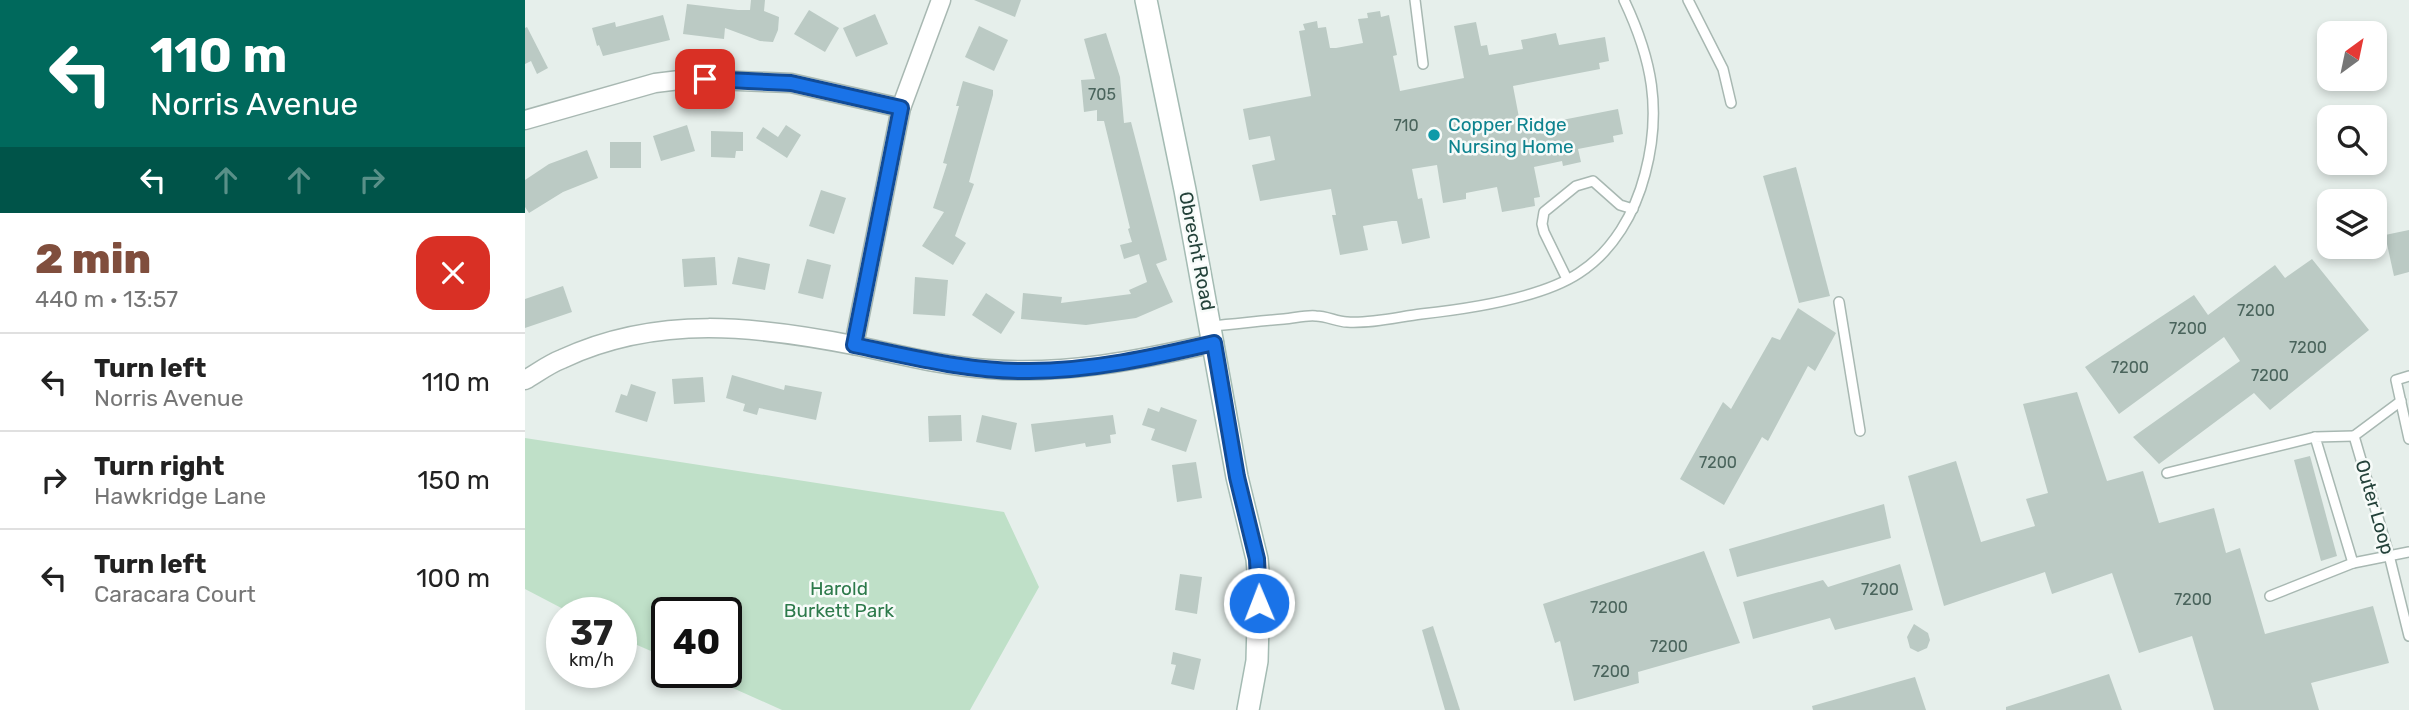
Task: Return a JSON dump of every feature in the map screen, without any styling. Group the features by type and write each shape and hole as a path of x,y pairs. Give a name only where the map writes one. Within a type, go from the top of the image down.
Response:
{"street":[{"path":"854,345 901,108 941,0"},
{"name":"Obrecht Road","path":"1146,0 1185,190 1237,477 1257,559 1257,661 1248,710"},
{"path":"525,120 655,83 688,79 791,83 901,108"},
{"path":"525,380 561,359 609,342 650,331 694,327 755,328 932,361 1028,372 1145,359 1212,334"}],"lane":[{"path":"1416,0 1423,64"},
{"path":"1212,334 1316,316 1347,323 1434,313 1512,299 1553,286 1579,273 1602,254 1626,223 1640,195 1650,155 1655,118 1652,81 1643,43 1624,0"},
{"path":"1630,13 1636,0"},
{"path":"1688,0 1724,69 1731,103"},
{"path":"1567,279 1544,232 1543,212 1576,186 1593,181 1620,205 1633,209"},
{"path":"1839,302 1860,431"},
{"path":"2409,376 2396,380 2409,439"},
{"name":"Outer Loop","path":"2401,401 2354,436 2389,555 2409,636"},
{"path":"2167,473 2315,437 2354,436"},
{"path":"2315,437 2353,563"},
{"path":"2270,596 2353,563 2409,552"}],"green space":[{"name":"Harold Burkett Park","path":"525,438 1004,512 1039,587 970,710 782,710 733,688 742,688 742,597 651,597 651,651 637,645 637,597 546,597 546,600 525,589"}],"building":[{"path":"751,0 765,0 764,11 779,17 773,42 760,41 725,28 724,39 683,34 687,4 750,10"},
{"path":"974,0 1021,0 1015,17"},
{"path":"809,10 839,28 825,52 794,34"},
{"name":"Copper Ridge Nursing Home","path":"1380,11 1381,17 1389,15 1397,55 1393,56 1400,91 1464,78 1454,26 1476,22 1481,46 1487,45 1489,55 1523,49 1521,40 1556,33 1559,45 1605,37 1609,61 1599,63 1600,69 1513,86 1521,128 1618,109 1623,134 1613,136 1614,142 1578,149 1581,162 1563,166 1562,161 1534,167 1540,197 1534,198 1535,206 1502,212 1497,187 1466,193 1466,199 1443,203 1437,165 1412,169 1418,199 1422,198 1430,238 1402,244 1397,221 1363,226 1368,250 1340,255 1332,215 1336,215 1331,189 1260,201 1252,165 1275,160 1270,136 1249,140 1243,109 1311,96 1299,31 1305,30 1303,24 1317,21 1318,28 1326,27 1330,48 1336,48 1363,43 1358,19 1368,18 1367,13"},
{"path":"875,14 888,44 856,57 843,28"},
{"path":"663,15 670,40 603,56 599,45 597,46 592,28 615,22 616,27"},
{"path":"979,26 1008,40 994,71 965,57"},
{"path":"527,27 548,68 537,74 531,61 525,64"},
{"path":"1106,33 1120,77 1124,123 1131,122 1167,260 1156,264 1173,302 1136,318 1086,325 1021,319 1023,293 1062,297 1061,303 1131,294 1129,290 1147,282 1139,254 1124,259 1120,245 1132,242 1104,121 1097,121 1097,110 1084,112 1081,80 1095,79 1084,39"},
{"path":"963,81 993,90 993,95 969,182 974,184 955,236 966,243 953,265 922,246 944,212 933,208 947,164 943,163"},
{"path":"687,125 695,151 661,161 653,136"},
{"path":"786,125 801,135 787,158 756,138 763,127 778,137"},
{"path":"711,131 743,132 743,151 736,151 735,158 711,157"},
{"path":"610,142 641,142 641,168 610,168"},
{"path":"587,150 598,178 563,192 529,213 525,207 525,180 549,164"},
{"path":"1796,167 1830,296 1799,303 1763,176"},
{"path":"821,190 846,198 834,234 809,226"},
{"path":"2409,230 2409,272 2394,276 2387,235"},
{"path":"715,257 717,285 684,287 682,259"},
{"path":"738,257 770,264 765,290 732,284"},
{"path":"807,259 831,265 823,299 798,293"},
{"path":"2312,259 2369,330 2270,410 2254,393 2159,464 2133,437 2240,361 2224,337 2119,414 2085,367 2194,295 2208,315 2275,265 2285,278"},
{"path":"915,277 948,280 945,316 913,314"},
{"path":"563,286 572,312 525,328 525,299"},
{"path":"986,293 1015,312 1001,334 972,315"},
{"path":"1798,308 1836,333 1815,371 1808,366 1768,441 1762,437 1724,505 1680,479 1723,402 1731,409 1772,337 1780,340"},
{"path":"732,375 784,390 785,385 822,392 816,420 759,408 757,415 743,411 745,404 726,398"},
{"path":"703,377 705,402 674,404 672,379"},
{"path":"631,384 656,392 647,422 615,412 621,394 627,396"},
{"path":"2077,392 2107,481 2143,471 2159,523 2214,508 2226,553 2240,548 2265,634 2373,606 2389,663 2311,683 2319,710 2214,710 2192,636 2139,653 2112,573 2052,594 2045,572 1944,606 1908,476 1956,461 1981,542 2035,526 2026,499 2048,493 2023,404"},
{"path":"1161,407 1197,420 1186,452 1151,440 1155,429 1142,425 1148,408 1159,412"},
{"path":"961,415 962,441 929,442 928,416"},
{"path":"982,415 1017,423 1011,450 976,442"},
{"path":"1113,415 1116,434 1110,435 1111,443 1086,447 1085,443 1035,452 1031,424"},
{"path":"2310,456 2337,556 2321,561 2294,460"},
{"path":"1196,462 1202,498 1177,502 1172,465"},
{"path":"1884,504 1891,538 1737,577 1729,549"},
{"path":"1704,551 1740,643 1638,672 1639,683 1574,701 1560,641 1555,643 1543,604"},
{"path":"1900,564 1913,610 1835,630 1830,618 1753,639 1743,602 1823,580 1828,587"},
{"path":"1180,574 1202,577 1197,614 1175,610"},
{"path":"1914,624 1928,633 1930,640 1927,648 1918,652 1910,648 1907,637"},
{"path":"1433,626 1460,710 1445,710 1422,630"},
{"path":"1173,652 1201,659 1194,690 1171,684 1176,665 1171,664"},
{"path":"2109,674 2122,710 2006,710 2006,707"},
{"path":"1915,677 1926,710 1813,710 1812,706"}],"place":[{"name":"Copper Ridge Nursing Home","path":"1434,135"}],"route":[{"path":"705,79 791,83 901,108 854,345 932,361 1028,372 1145,359 1214,343 1237,477 1257,559 1259,603"}]}
